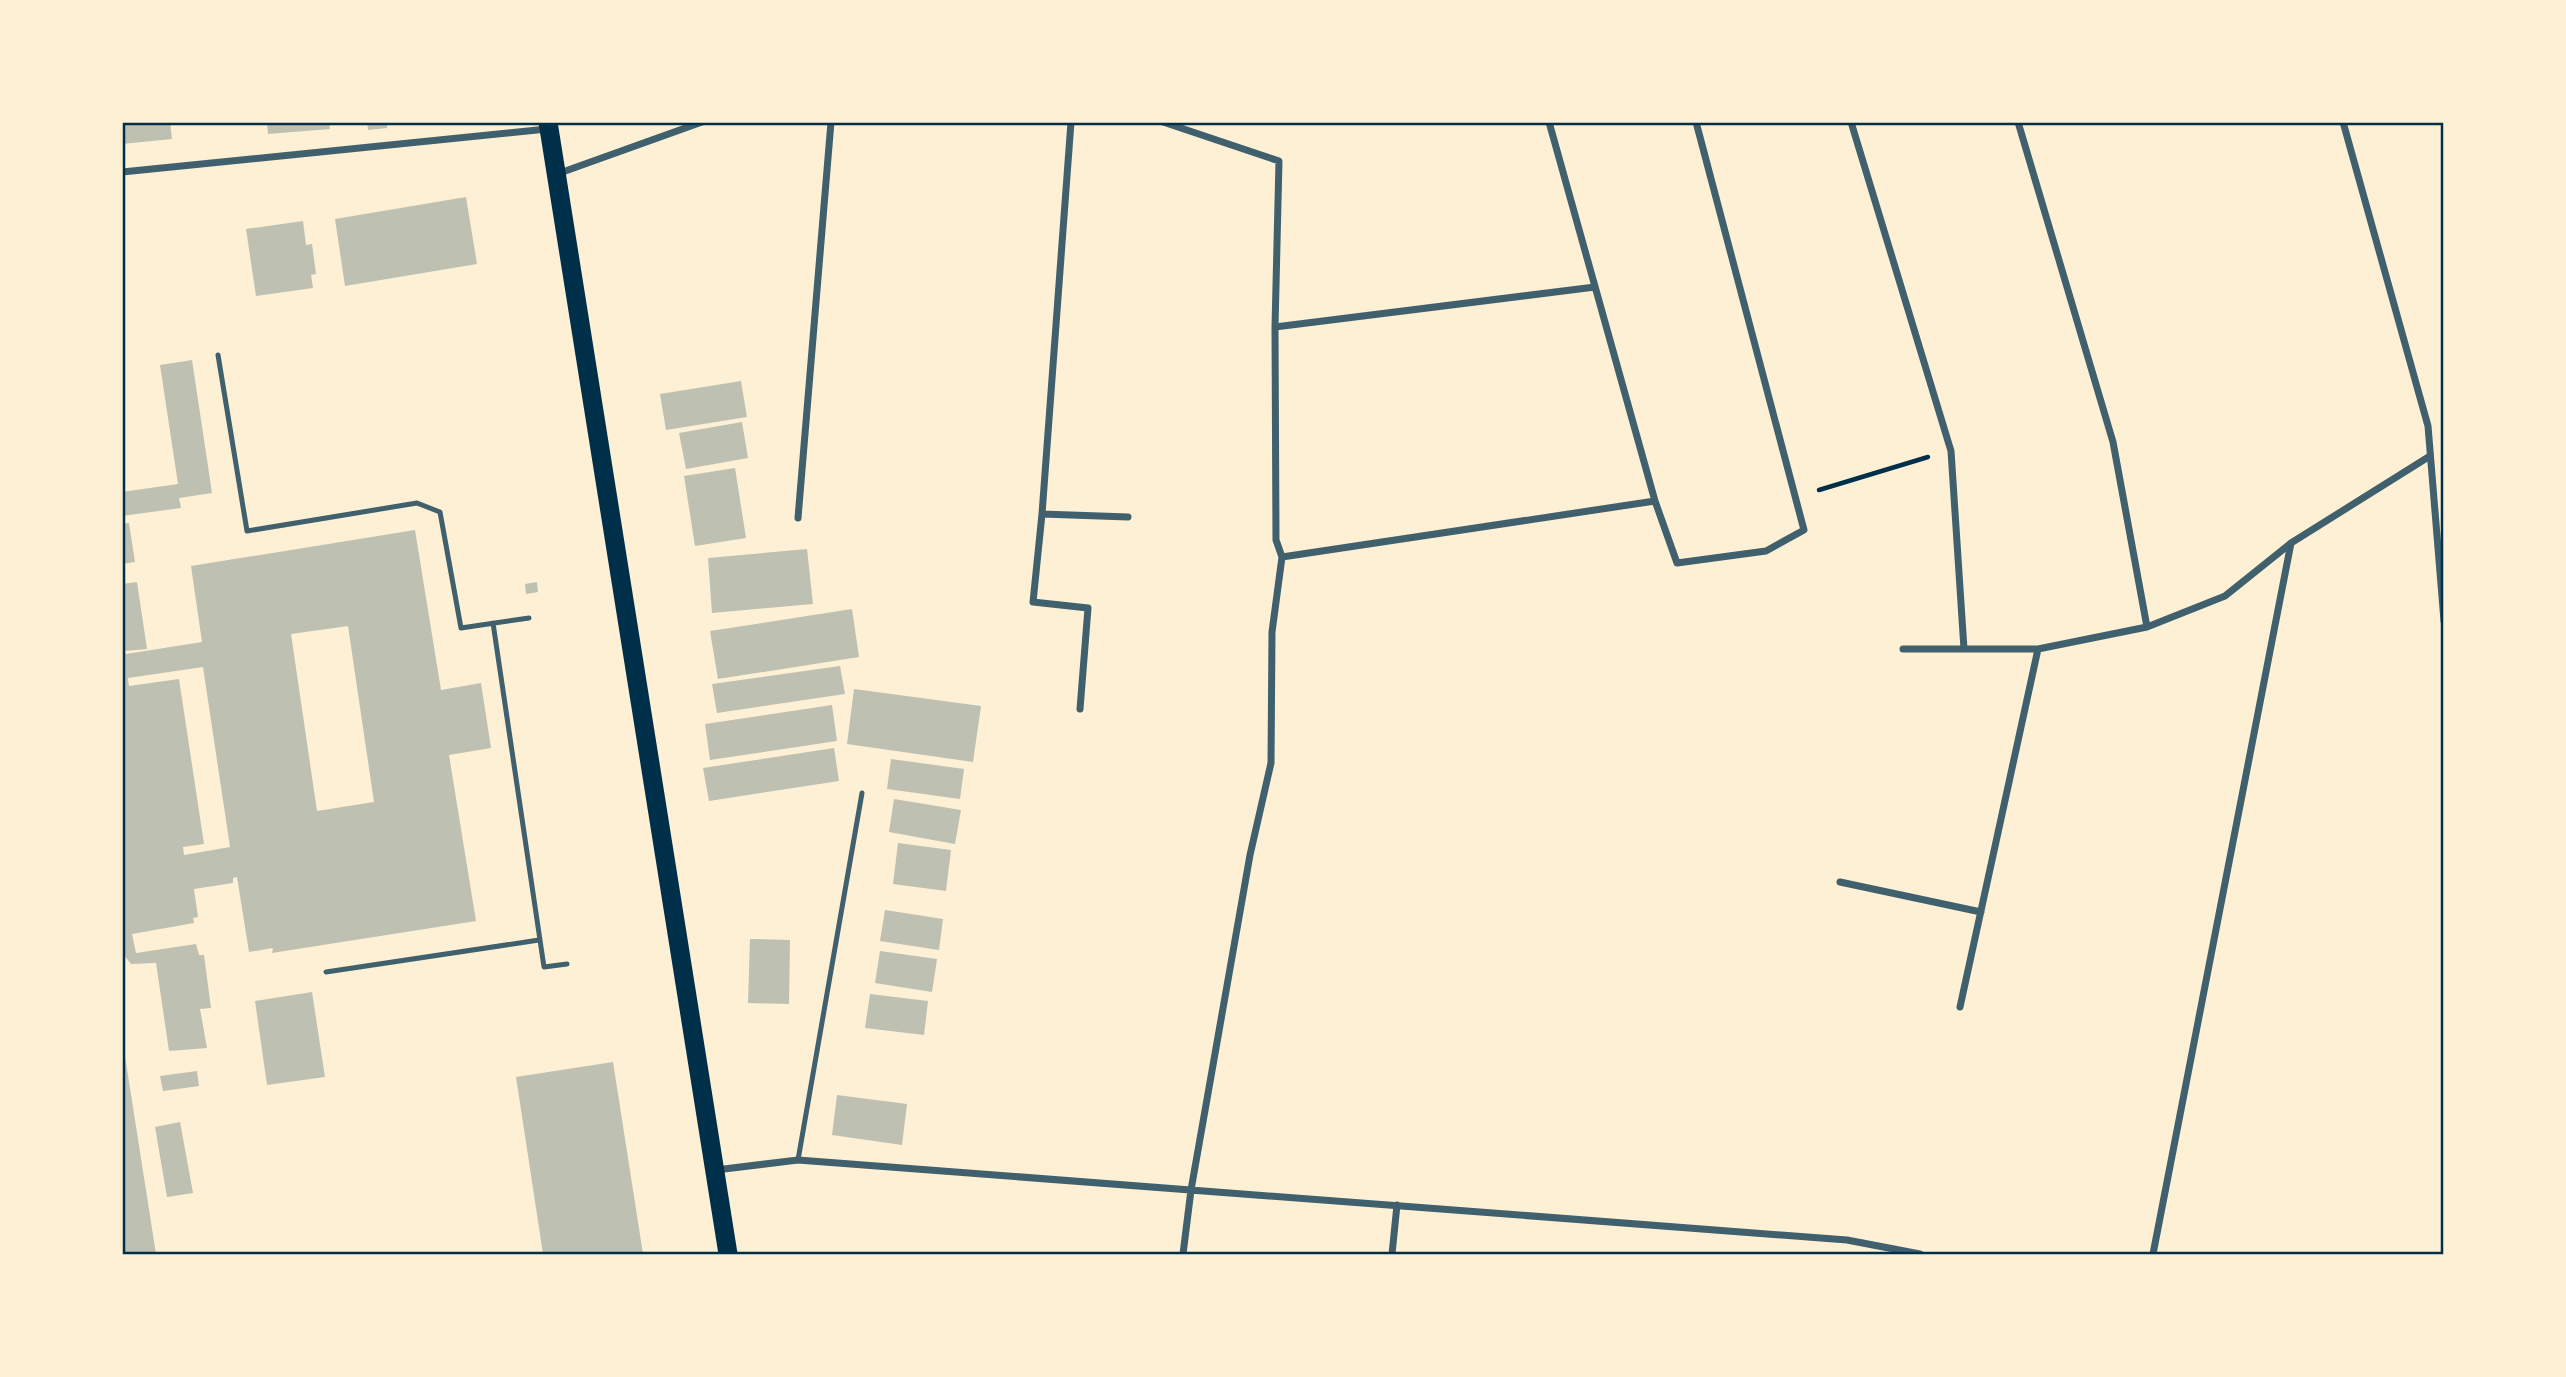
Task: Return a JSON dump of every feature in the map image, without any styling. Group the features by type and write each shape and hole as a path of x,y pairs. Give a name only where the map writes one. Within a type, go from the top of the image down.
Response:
{"highway":[{"path":"549,126 728,1255"}],"street":[{"path":"557,174 702,122"},
{"path":"798,518 831,122"},
{"path":"1071,122 1033,602 1088,608 1080,709"},
{"path":"1163,122 1279,161 1275,327 1276,540 1282,556 1272,632 1271,763 1250,855 1191,1189 1183,1255"},
{"path":"1549,122 1655,501 1677,564 1766,551 1804,530 1696,122"},
{"path":"1851,122 1951,451 1964,649"},
{"path":"2018,122 2113,442 2147,628"},
{"path":"2343,122 2428,426 2444,621"},
{"path":"122,172 549,126"},
{"path":"1275,327 1595,287"},
{"path":"1903,649 2038,649 2147,628 2225,596 2291,542 2430,456"},
{"path":"1282,556 1655,501"},
{"path":"1042,514 1128,517"},
{"path":"2153,1255 2291,542"},
{"path":"1960,1007 2038,649"},
{"path":"1840,882 1981,912"},
{"path":"716,1170 799,1160 1847,1240 1920,1255"},
{"path":"1392,1255 1397,1205"}],"lane":[{"path":"218,355 247,531 417,503 440,512 461,628 529,618"},
{"path":"493,624 544,967 567,964"},
{"path":"799,1160 862,793"},
{"path":"326,972 539,940"}],"path":[{"path":"1795,498 1951,451"}],"building":[{"path":"122,122 170,122 172,139 122,144"},
{"path":"267,122 329,122 330,129 268,134"},
{"path":"367,122 387,122 387,128 368,130"},
{"path":"466,197 477,264 345,286 335,219"},
{"path":"303,221 306,245 312,244 316,274 311,275 313,288 256,296 246,229"},
{"path":"192,360 212,493 179,498 181,508 122,516 122,492 178,484 160,365"},
{"path":"741,381 747,417 666,430 660,394"},
{"path":"742,422 748,458 686,469 679,433"},
{"path":"735,468 746,538 695,546 684,476"},
{"path":"129,523 135,562 122,564 122,524"},
{"path":"415,530 441,690 481,683 491,748 449,755 476,921 272,953 273,948 249,952 237,877 233,878 233,883 194,889 198,917 193,918 194,923 132,934 136,953 196,944 199,955 204,955 211,1008 200,1009 207,1048 169,1051 156,963 131,964 124,955 122,944 122,584 137,582 147,649 125,651 126,654 202,642 191,566","holes":["348,626 374,802 317,811 291,634","203,667 230,847 184,855 183,847 204,844 179,679 129,686 128,678"]},
{"path":"807,549 813,604 712,613 708,558"},
{"path":"537,582 538,592 526,594 525,584"},
{"path":"852,609 859,657 718,679 710,631"},
{"path":"840,666 845,694 717,713 712,684"},
{"path":"854,689 981,706 973,762 847,744"},
{"path":"832,705 837,741 710,760 705,724"},
{"path":"834,748 839,781 709,801 703,768"},
{"path":"891,759 964,769 960,799 887,789"},
{"path":"894,799 961,810 955,844 889,832"},
{"path":"898,843 951,850 946,891 893,884"},
{"path":"885,910 943,919 939,950 880,941"},
{"path":"750,939 790,940 789,1004 748,1003"},
{"path":"880,951 937,959 932,992 875,983"},
{"path":"312,992 325,1077 267,1085 255,1001"},
{"path":"870,994 928,1001 924,1035 865,1028"},
{"path":"124,1050 156,1254 122,1254"},
{"path":"613,1062 643,1254 543,1254 516,1077"},
{"path":"197,1071 199,1086 163,1091 160,1076"},
{"path":"837,1095 907,1104 902,1145 832,1135"},
{"path":"180,1122 193,1193 167,1197 155,1127"}]}
